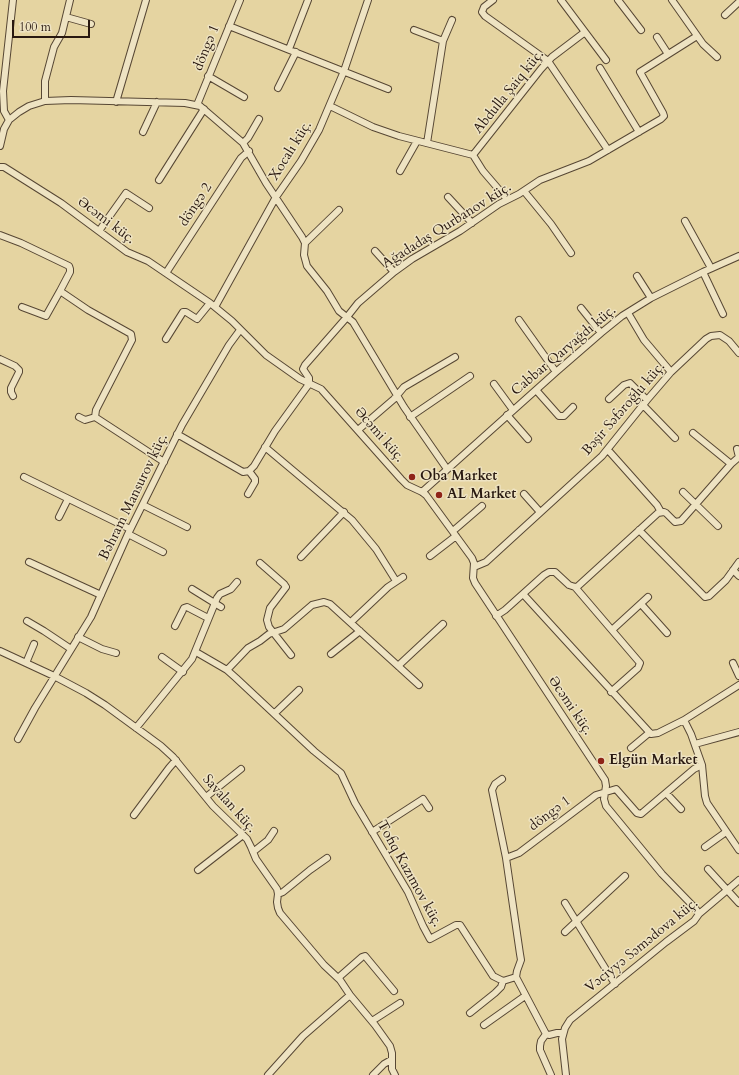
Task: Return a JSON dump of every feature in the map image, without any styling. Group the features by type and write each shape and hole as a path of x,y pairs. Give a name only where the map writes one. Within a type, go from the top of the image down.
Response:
{"street":[{"path":"9,120 6,116 3,104 13,0"},
{"path":"45,101 45,81 54,47 62,33 70,0"},
{"path":"116,102 146,0"},
{"name":"döngə 1","path":"197,105 240,0"},
{"path":"288,49 308,0"},
{"name":"Xocalı küç.","path":"166,339 183,312 186,312 197,319 212,305 276,197 311,144 330,106 344,71 368,0"},
{"path":"492,0 484,7 482,12 485,16 548,61 554,67 608,150"},
{"path":"561,0 606,60"},
{"path":"618,0 641,30"},
{"path":"672,0 708,50 717,57"},
{"path":"725,15 739,2"},
{"path":"66,17 91,24"},
{"path":"427,142 442,41 452,20"},
{"path":"229,26 388,89"},
{"path":"414,30 442,41"},
{"name":"Abdulla Şaiq küç.","path":"473,155 548,61 585,32"},
{"name":"Ağadadaş Qurbanov küç.","path":"309,384 309,378 303,369 305,364 358,303 394,272 412,259 540,180 579,166 661,119 664,116 663,113 640,72 697,36"},
{"path":"657,37 668,54"},
{"path":"278,88 296,52"},
{"path":"600,68 639,132"},
{"path":"208,76 244,97"},
{"path":"0,146 4,129 9,120 29,106 45,101 71,100 185,103 197,105 204,109 243,143 249,151 266,183 306,243 304,255 307,266 327,290 336,307 356,327 410,416 447,469"},
{"path":"143,132 157,102"},
{"path":"330,106 367,125 473,155 483,172 508,199"},
{"path":"159,180 204,109"},
{"path":"243,143 248,138 259,119"},
{"path":"400,171 417,140"},
{"name":"döngə 2","path":"166,273 241,158 249,151"},
{"name":"Əcəmi küç.","path":"0,167 4,167 61,203 127,252 144,259 166,273 212,305 266,355 296,377 322,389 407,485 422,492 472,558 474,567 474,581 606,782 604,803 662,874 699,914"},
{"path":"524,191 551,224 571,253"},
{"path":"99,231 126,193 149,208"},
{"path":"448,197 472,223"},
{"path":"306,243 339,210"},
{"path":"685,221 711,268"},
{"path":"0,235 21,243 68,266 70,269 70,272 46,316 22,306"},
{"path":"375,251 394,272"},
{"name":"Cabbar Qaryağdı küç.","path":"422,492 601,333 651,298 711,268 739,256"},
{"path":"703,272 723,314"},
{"path":"637,276 651,298"},
{"path":"60,291 88,310 128,331 133,337 96,410 96,417"},
{"path":"581,308 601,333"},
{"path":"628,313 644,340 671,372"},
{"path":"519,320 556,372"},
{"name":"Bəhram Mansurov küç.","path":"18,739 54,676 91,618 129,531 177,434 229,345 240,330"},
{"name":"Bəşir Səfəroğlu küç.","path":"474,567 486,562 608,450 671,372 706,339 711,336 720,335 725,337 739,353"},
{"path":"358,430 404,387 455,357"},
{"path":"0,359 15,366 19,370 11,388 13,396"},
{"path":"410,416 470,376"},
{"path":"609,399 624,385 630,383 647,400"},
{"path":"177,434 243,472 249,471 254,466 265,447 309,384"},
{"path":"494,384 513,410"},
{"path":"536,390 560,416 564,416 573,407"},
{"path":"643,405 675,438"},
{"path":"507,415 528,439"},
{"path":"79,417 85,420 96,417 164,462"},
{"path":"693,433 731,464"},
{"path":"265,447 344,512 376,548 396,581"},
{"path":"661,512 666,513 676,522 683,518 739,457 737,449"},
{"path":"608,450 658,505 661,512"},
{"path":"248,494 255,482 255,479 249,471"},
{"path":"24,477 129,531 163,552"},
{"path":"683,492 718,526"},
{"path":"524,494 540,512"},
{"path":"59,517 68,499"},
{"path":"143,505 187,527"},
{"path":"430,556 482,506"},
{"path":"301,558 344,512"},
{"path":"575,588 661,512"},
{"path":"639,530 705,596 709,596 726,580 739,562"},
{"path":"30,562 101,596"},
{"path":"260,563 286,587 270,608 267,620 272,632 291,655"},
{"path":"733,570 739,576"},
{"path":"496,616 505,610 544,575 552,571 555,572 569,585 575,588 640,663 638,668 611,692"},
{"path":"351,622 396,581 403,577"},
{"path":"136,728 183,672 196,652 214,603 220,594 231,589 237,582"},
{"path":"192,588 221,607"},
{"path":"523,594 651,734 658,733 684,720 739,685"},
{"path":"612,630 648,597"},
{"path":"227,670 243,652 272,632 284,629 312,605 319,602 324,602 330,604 351,622 419,685"},
{"path":"641,604 667,633"},
{"path":"175,626 184,608 187,607 208,618"},
{"path":"27,621 44,630 71,649"},
{"path":"398,666 443,624"},
{"path":"332,654 360,631"},
{"path":"78,637 102,649 116,653"},
{"path":"26,663 34,644"},
{"name":"Savalan küç.","path":"0,651 54,676 86,693 161,746 176,760 218,811 243,835 256,859 275,885 278,894 277,902 280,913 324,965 338,978 372,1021 391,1049 392,1069 395,1075"},
{"name":"Tofiq Kazımov küç.","path":"196,652 227,670 275,713 314,751 341,773 355,803 403,883 430,939 456,925 460,925 493,976 503,981"},
{"path":"162,657 183,672"},
{"path":"733,663 739,676"},
{"path":"275,713 299,690"},
{"path":"684,720 695,744 702,765 704,796 707,803 739,850"},
{"path":"695,744 739,732"},
{"path":"631,748 649,733"},
{"path":"134,815 176,760"},
{"path":"605,791 616,789 638,813 641,814 694,769 702,765"},
{"path":"206,797 241,769"},
{"path":"502,779 495,784 492,790 506,858 521,960 516,977 546,1034"},
{"name":"döngə 1","path":"506,858 519,853 590,798 605,791"},
{"path":"666,793 681,809"},
{"path":"372,832 423,799 429,808"},
{"path":"253,852 268,840 274,831"},
{"path":"705,847 726,832"},
{"path":"198,870 243,835"},
{"path":"278,894 283,892 327,858"},
{"path":"708,869 739,903"},
{"path":"565,932 625,876"},
{"name":"Vəciyyə Səmədova küç.","path":"563,1033 570,1020 694,921 699,914 739,880"},
{"path":"565,903 615,984"},
{"path":"338,978 365,956 394,991"},
{"path":"470,1013 495,993 501,987 503,981 516,977"},
{"path":"268,1075 303,1036 350,995"},
{"path":"484,1025 525,996"},
{"path":"372,1021 400,1003"},
{"path":"546,1034 549,1035 557,1032 563,1033 562,1046 566,1075"},
{"path":"546,1034 541,1041 540,1050 551,1075"},
{"path":"373,1075 384,1064 392,1060"}],"place":[{"name":"Oba Market","path":"412,477"},
{"name":"AL Market","path":"439,495"},
{"name":"Elgün Market","path":"601,761"}]}
